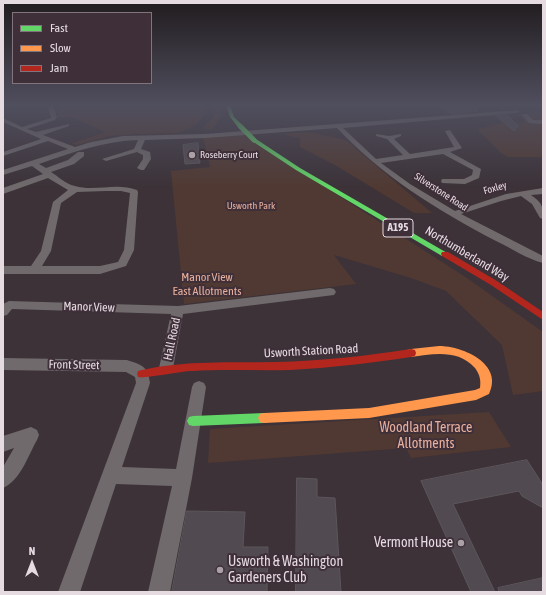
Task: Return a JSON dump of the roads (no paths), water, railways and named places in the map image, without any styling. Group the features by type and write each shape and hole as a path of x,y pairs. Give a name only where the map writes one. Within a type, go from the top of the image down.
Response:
{"main road":[{"name":"Northumberland Way","path":"247,133 254,140 298,169 494,283 543,317"},
{"name":"Usworth Station Road","path":"142,374 166,368 341,362 386,358 445,348 457,351 478,364 487,381 484,391 476,395 369,413 193,421"}],"street":[{"path":"30,133 78,152"},
{"path":"35,135 42,133"},
{"path":"3,173 32,163 78,152 108,140 248,133"},
{"name":"Silverstone Road","path":"345,133 375,161 454,214 543,260"},
{"path":"375,161 445,152 458,148 449,133"},
{"path":"378,135 389,138 409,157"},
{"path":"389,138 399,135"},
{"path":"137,150 142,138"},
{"path":"3,154 48,140"},
{"path":"3,144 17,150"},
{"path":"106,159 137,150 147,154 147,159 141,168"},
{"path":"3,191 71,162 78,152"},
{"path":"444,181 465,182 476,176 477,169 445,152"},
{"path":"3,270 100,270 122,264 129,250 134,192 127,188 88,190 75,189 65,186 48,172 32,163"},
{"path":"34,270 46,251 57,202 75,189"},
{"name":"Foxley","path":"454,214 494,199 523,193 543,191"},
{"path":"523,193 536,203 543,216"},
{"path":"178,310 330,292"},
{"name":"Manor View","path":"3,312 9,305 178,310"},
{"name":"Hall Road","path":"166,368 178,310"},
{"name":"Front Street","path":"3,364 127,366 142,374"},
{"path":"69,592 143,383 142,374"},
{"path":"159,592 183,478 199,387"},
{"path":"3,444 31,435 10,472 3,479"},
{"path":"111,475 183,478"}],"place":[{"name":"Roseberry Court","path":"192,155"},
{"name":"Vermont House","path":"461,543"},
{"name":"Usworth & Washington Gardeners Club","path":"220,570"}],"park label":[{"name":"Usworth Park","path":"251,206"},
{"name":"Manor View East Allotments","path":"207,284"},
{"name":"Woodland Terrace Allotments","path":"426,436"}]}
